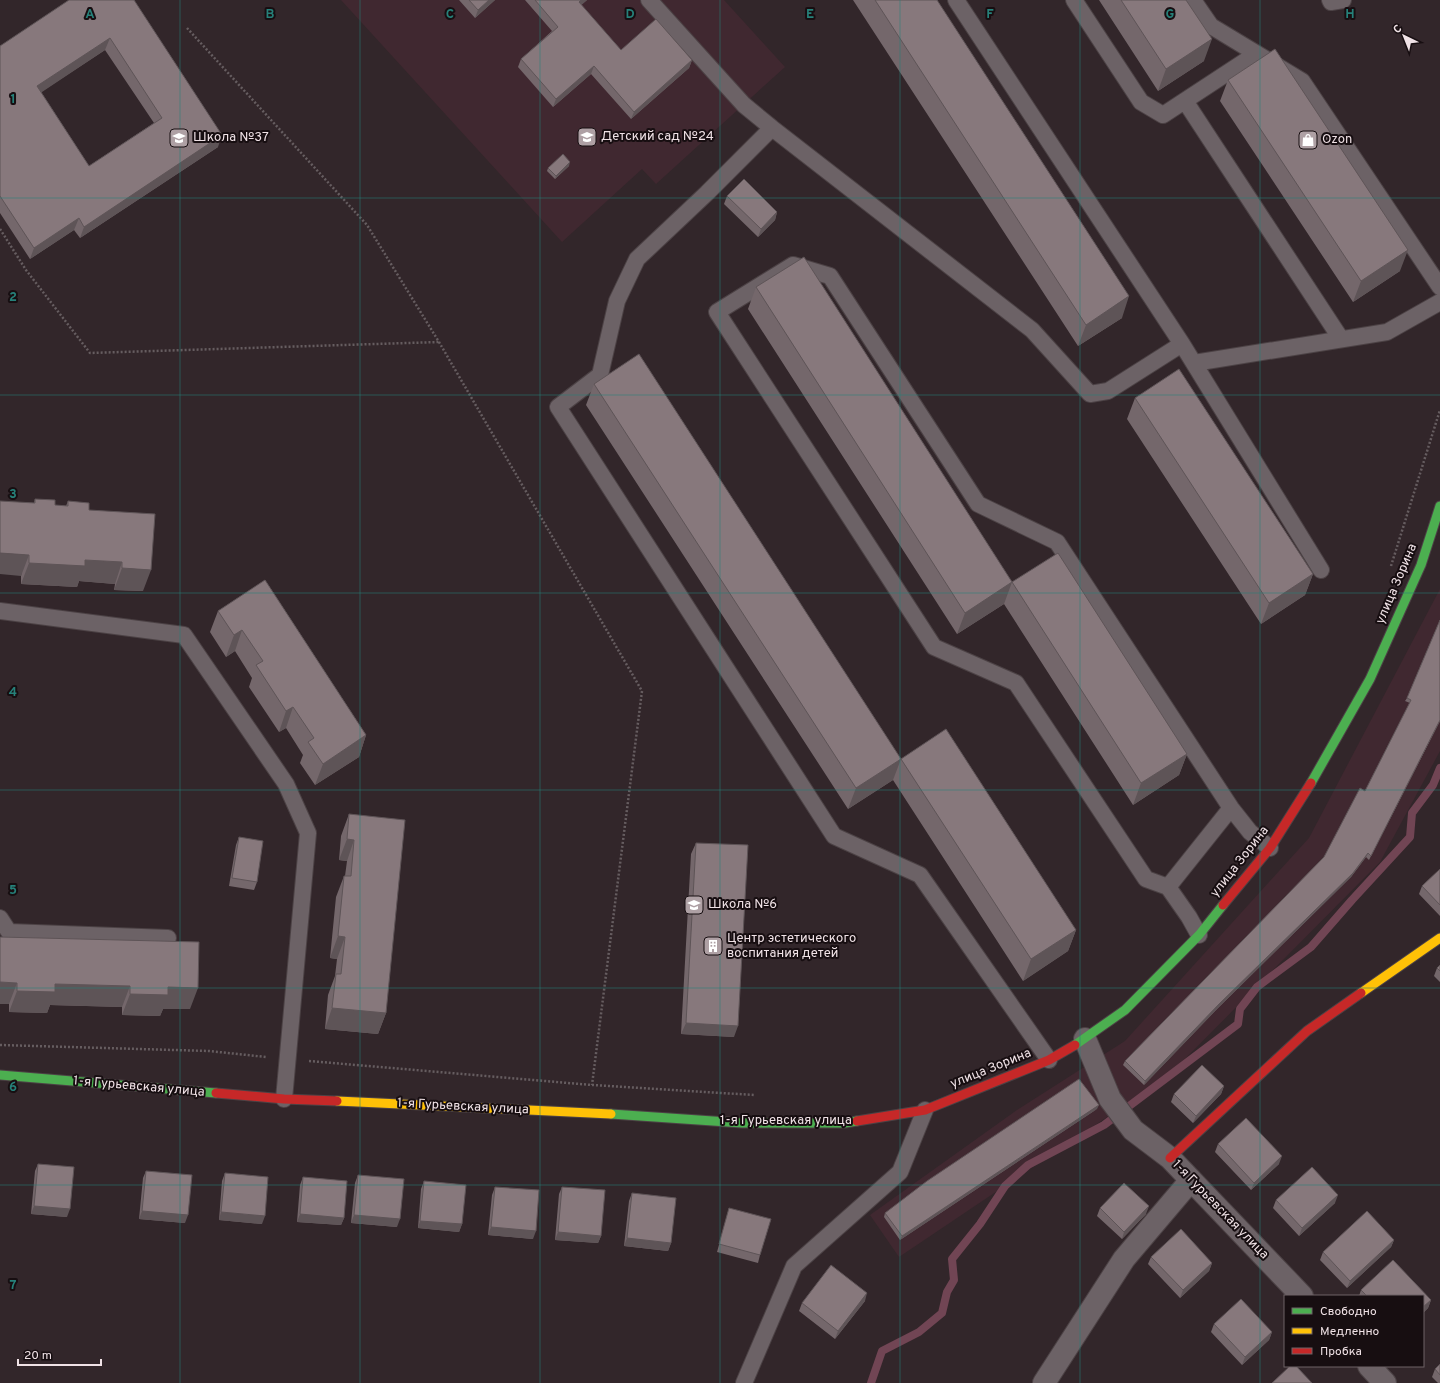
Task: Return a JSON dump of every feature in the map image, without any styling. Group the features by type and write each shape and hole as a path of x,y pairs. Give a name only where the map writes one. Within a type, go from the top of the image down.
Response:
{"main road":[{"name":"улица Зорина","path":"925,1110 1049,1060 1086,1039 1125,1010 1199,935 1270,848 1324,761 1370,679 1421,565 1440,506"},
{"path":"1170,1158 1307,1031 1440,938"},
{"name":"1-я Гурьевская улица","path":"0,1075 284,1099 588,1113 742,1123 845,1123 925,1110"}],"street":[{"name":"1-я Гурьевская улица","path":"1086,1039 1110,1099 1133,1130 1170,1158 1301,1295"},
{"path":"1044,1383 1124,1259 1191,1180"},
{"path":"1370,1367 1385,1383"}],"lane":[{"path":"650,0 744,104 772,128 1032,330 1090,394 1108,391 1182,344"},
{"path":"956,0 1182,344 1321,570"},
{"path":"1074,0 1141,102 1163,115 1256,54"},
{"path":"1194,0 1211,26 1302,81 1440,287"},
{"path":"1330,0 1331,2 1343,0"},
{"path":"1185,101 1341,338"},
{"path":"772,128 707,193 637,259 617,301 600,375 558,407 834,836 920,875 1049,1060"},
{"path":"1199,935 1189,916 1168,887 1146,879 1016,683 934,647 717,312 793,265 830,276 978,504 1057,542 1231,808 1250,832 1270,848"},
{"path":"1194,363 1341,338 1387,332 1440,302"},
{"path":"0,611 184,635 286,784 308,834 284,1099"},
{"path":"1168,887 1231,808"},
{"path":"0,918 9,932 168,938"},
{"path":"744,1383 794,1266 900,1172 925,1110"}],"path":[{"path":"187,28 367,225 439,342 642,691 588,1113"},
{"path":"0,229 26,270 90,353 439,342"},
{"path":"1390,569 1440,410"},
{"path":"0,1045 209,1051 592,1085 760,1096"}],"shaded area":[{"name":"Детский сад №24","path":"341,0 724,0 785,67 656,184 642,169 562,242"},
{"path":"1440,589 1440,751 1380,862 1168,1076 899,1257 870,1215 1017,1110 1125,1041 1309,838"}],"building":[{"name":"Школа №37","path":"69,0 134,0 222,135 84,227 79,218 34,248 0,196 0,46","holes":["110,38 162,118 89,166 37,86"]},
{"path":"469,0 489,0 478,10"},
{"path":"535,0 581,0 579,2 621,50 656,19 692,60 634,112 594,66 556,99 521,59 558,27"},
{"path":"875,0 937,0 1129,296 1086,325"},
{"path":"1121,0 1186,0 1212,39 1166,69"},
{"path":"1275,49 1408,250 1361,281 1228,80"},
{"path":"563,154 570,162 556,176 548,168"},
{"path":"744,179 777,212 761,229 727,196"},
{"path":"804,257 1012,582 965,613 756,287"},
{"path":"639,354 901,759 856,788 594,384"},
{"path":"1179,369 1313,574 1269,603 1135,398"},
{"path":"35,499 55,500 55,505 68,506 68,501 89,503 89,510 155,514 151,570 122,568 122,562 85,560 85,566 29,563 29,555 0,553 0,501 35,503"},
{"path":"1058,553 1187,754 1141,783 1012,582"},
{"path":"265,580 366,735 323,764 308,742 314,738 293,707 286,711 256,665 263,661 242,630 234,635 218,611"},
{"path":"1440,620 1440,720 1371,856 1368,853 1353,873 1219,1004 1145,1081 1125,1061 1324,857 1360,788 1365,791 1411,700 1407,698"},
{"path":"946,729 1076,930 1031,959 901,759"},
{"path":"349,814 405,820 386,1013 332,1008 336,974 341,974 345,937 338,936 344,876 351,876 354,840 347,839"},
{"path":"239,837 263,841 257,882 232,878"},
{"name":"Центр эстетического воспитания детей","path":"696,843 748,845 738,1026 686,1023"},
{"path":"1440,869 1440,905 1422,886"},
{"path":"0,937 199,942 198,988 168,987 168,995 130,994 130,986 55,984 55,992 17,991 17,983 0,982"},
{"path":"1202,1065 1224,1086 1196,1116 1174,1094"},
{"path":"1079,1079 1099,1105 902,1236 885,1213 927,1181"},
{"path":"1246,1118 1282,1156 1254,1183 1218,1144"},
{"path":"38,1164 74,1167 70,1209 34,1206"},
{"path":"1312,1167 1338,1195 1302,1228 1276,1200"},
{"path":"146,1171 192,1175 188,1215 142,1211"},
{"path":"225,1173 268,1177 265,1216 221,1212"},
{"path":"358,1175 404,1179 400,1219 354,1215"},
{"path":"303,1177 347,1181 344,1218 300,1214"},
{"path":"424,1181 466,1185 462,1224 420,1221"},
{"path":"1124,1183 1149,1206 1124,1232 1100,1208"},
{"path":"495,1187 539,1190 536,1231 491,1227"},
{"path":"562,1187 605,1190 601,1236 558,1232"},
{"path":"632,1193 676,1198 671,1243 627,1238"},
{"path":"729,1208 771,1219 760,1255 719,1244"},
{"path":"1367,1211 1394,1240 1350,1281 1323,1252"},
{"path":"1181,1229 1212,1263 1183,1290 1151,1257"},
{"path":"1393,1260 1431,1300 1424,1306 1424,1295 1366,1295 1361,1290"},
{"path":"831,1265 867,1293 838,1331 802,1303"},
{"path":"1241,1299 1272,1332 1245,1357 1214,1324"},
{"path":"1440,1364 1440,1375 1435,1369"},
{"path":"1289,1367 1297,1367 1312,1383 1272,1383"}],"waterway":[{"path":"871,1383 882,1351 919,1332 942,1313 947,1292 954,1280 952,1259 980,1224 1005,1186 1028,1165 1104,1125 1238,1024 1240,1009 1257,987 1311,947 1410,837 1412,813 1433,785 1440,768"}],"traffic: fast":[{"path":"1311,783 1370,679 1421,565 1440,506"},
{"path":"1075,1045 1125,1010 1199,935 1223,905"},
{"path":"0,1075 216,1093"},
{"path":"611,1114 742,1123 845,1123 857,1121"}],"traffic: slow":[{"path":"1361,993 1440,938"},
{"path":"337,1101 611,1114"}],"traffic: jam":[{"path":"1223,905 1270,848 1311,783"},
{"path":"1170,1158 1307,1031 1361,993"},
{"path":"857,1121 925,1110 1049,1060 1075,1045"},
{"path":"216,1093 284,1099 337,1101"}],"place":[{"name":"Детский сад №24","path":"587,137"},
{"name":"Школа №37","path":"179,138"},
{"name":"Ozon","path":"1308,140"},
{"name":"Школа №6","path":"694,905"},
{"name":"Центр эстетического воспитания детей","path":"713,946"}]}
